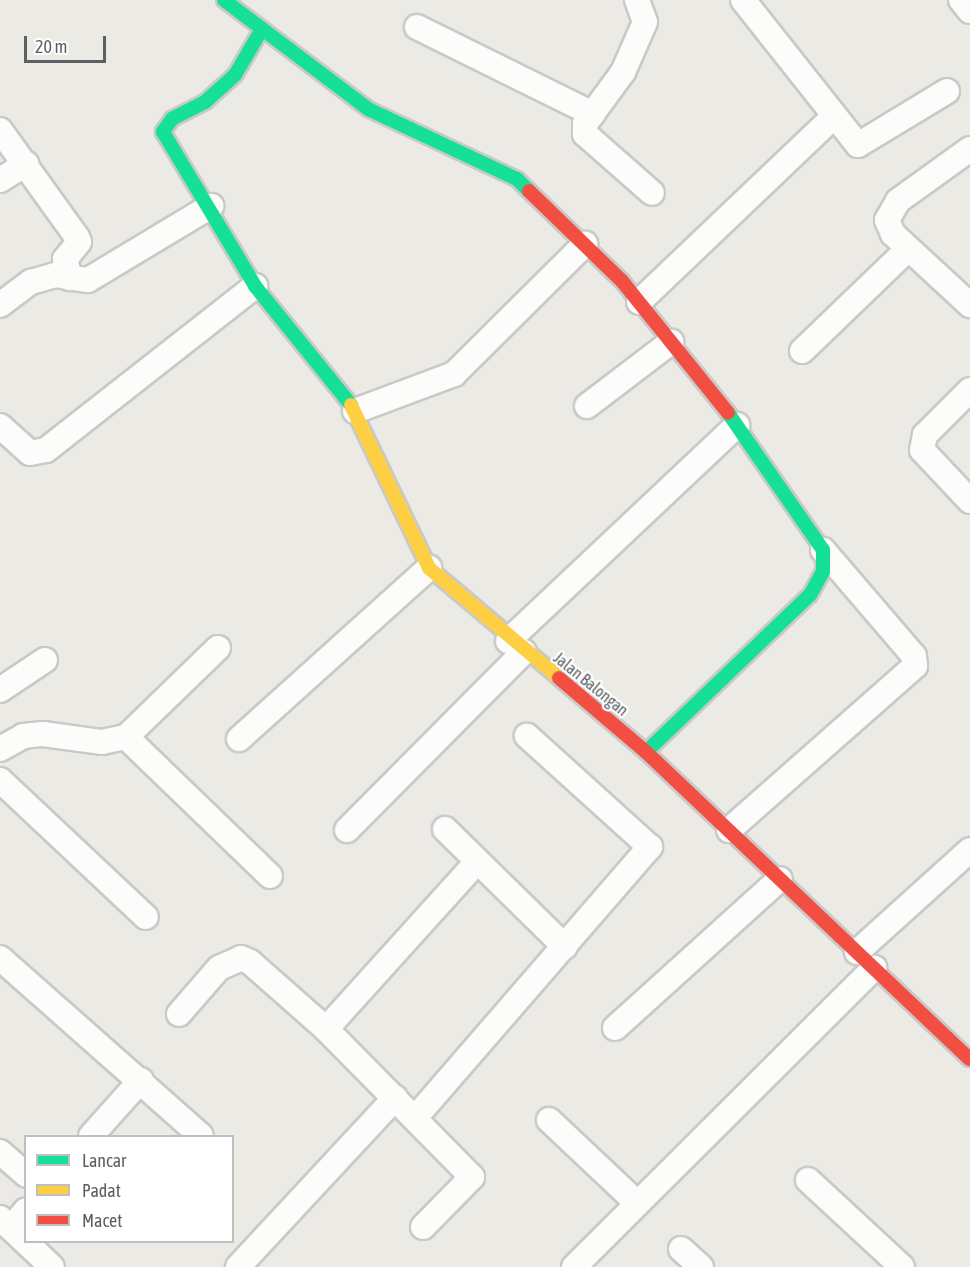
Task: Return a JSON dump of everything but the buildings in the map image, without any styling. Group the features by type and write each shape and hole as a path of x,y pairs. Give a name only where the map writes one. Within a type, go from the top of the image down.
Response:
{"street":[{"path":"637,0 645,22 623,72 585,124 591,144 652,193"},
{"path":"743,0 832,117 858,145 947,91"},
{"path":"961,0 970,10"},
{"path":"227,4 368,109 499,166 585,244 639,302 671,342 737,425 823,550 914,656 915,666 729,830"},
{"path":"417,27 593,114"},
{"name":"Jalan Balongan","path":"262,29 234,75 205,102 172,119 163,132 211,206 255,286 316,354 355,411 429,568 516,646 646,752 970,1059"},
{"path":"639,302 832,117"},
{"path":"0,130 79,242 65,259 70,278"},
{"path":"970,149 889,211 893,234 970,305"},
{"path":"0,180 26,164"},
{"path":"0,305 31,282 70,278 88,280 211,206"},
{"path":"355,411 454,374 585,244"},
{"path":"802,351 908,249"},
{"path":"0,426 30,453 46,450 255,286"},
{"path":"587,406 671,342"},
{"path":"970,390 926,435 922,450 970,501"},
{"path":"347,830 516,646 737,425"},
{"path":"646,752 810,595 823,572 823,550"},
{"path":"239,739 429,568"},
{"path":"0,749 23,736 43,734 102,742 126,737 218,648"},
{"path":"0,690 45,660"},
{"path":"415,1118 650,847 526,736"},
{"path":"126,737 270,876"},
{"path":"0,780 146,917"},
{"path":"445,829 476,863 565,947"},
{"path":"857,952 930,880 970,850"},
{"path":"326,1029 476,863"},
{"path":"615,1028 780,879"},
{"path":"0,958 141,1080 199,1135"},
{"path":"179,1014 219,968 241,958 326,1029 472,1177 423,1227"},
{"path":"574,1267 874,968"},
{"path":"93,1135 141,1080"},
{"path":"238,1267 395,1098"},
{"path":"549,1120 637,1203"},
{"path":"0,1152 24,1173"},
{"path":"808,1180 902,1267"},
{"path":"12,1219 24,1233"},
{"path":"32,1243 52,1267"},
{"path":"681,1249 701,1267"}],"traffic: fast":[{"path":"224,0 368,109 517,179 529,191"},
{"path":"262,29 235,75 205,102 172,119 163,132 255,286 351,405"},
{"path":"646,752 810,595 823,572 823,550 728,413"}],"traffic: slow":[{"path":"351,405 429,568 559,678"}],"traffic: jam":[{"path":"529,191 622,281 728,413"},
{"path":"559,678 646,752 970,1059"}]}
